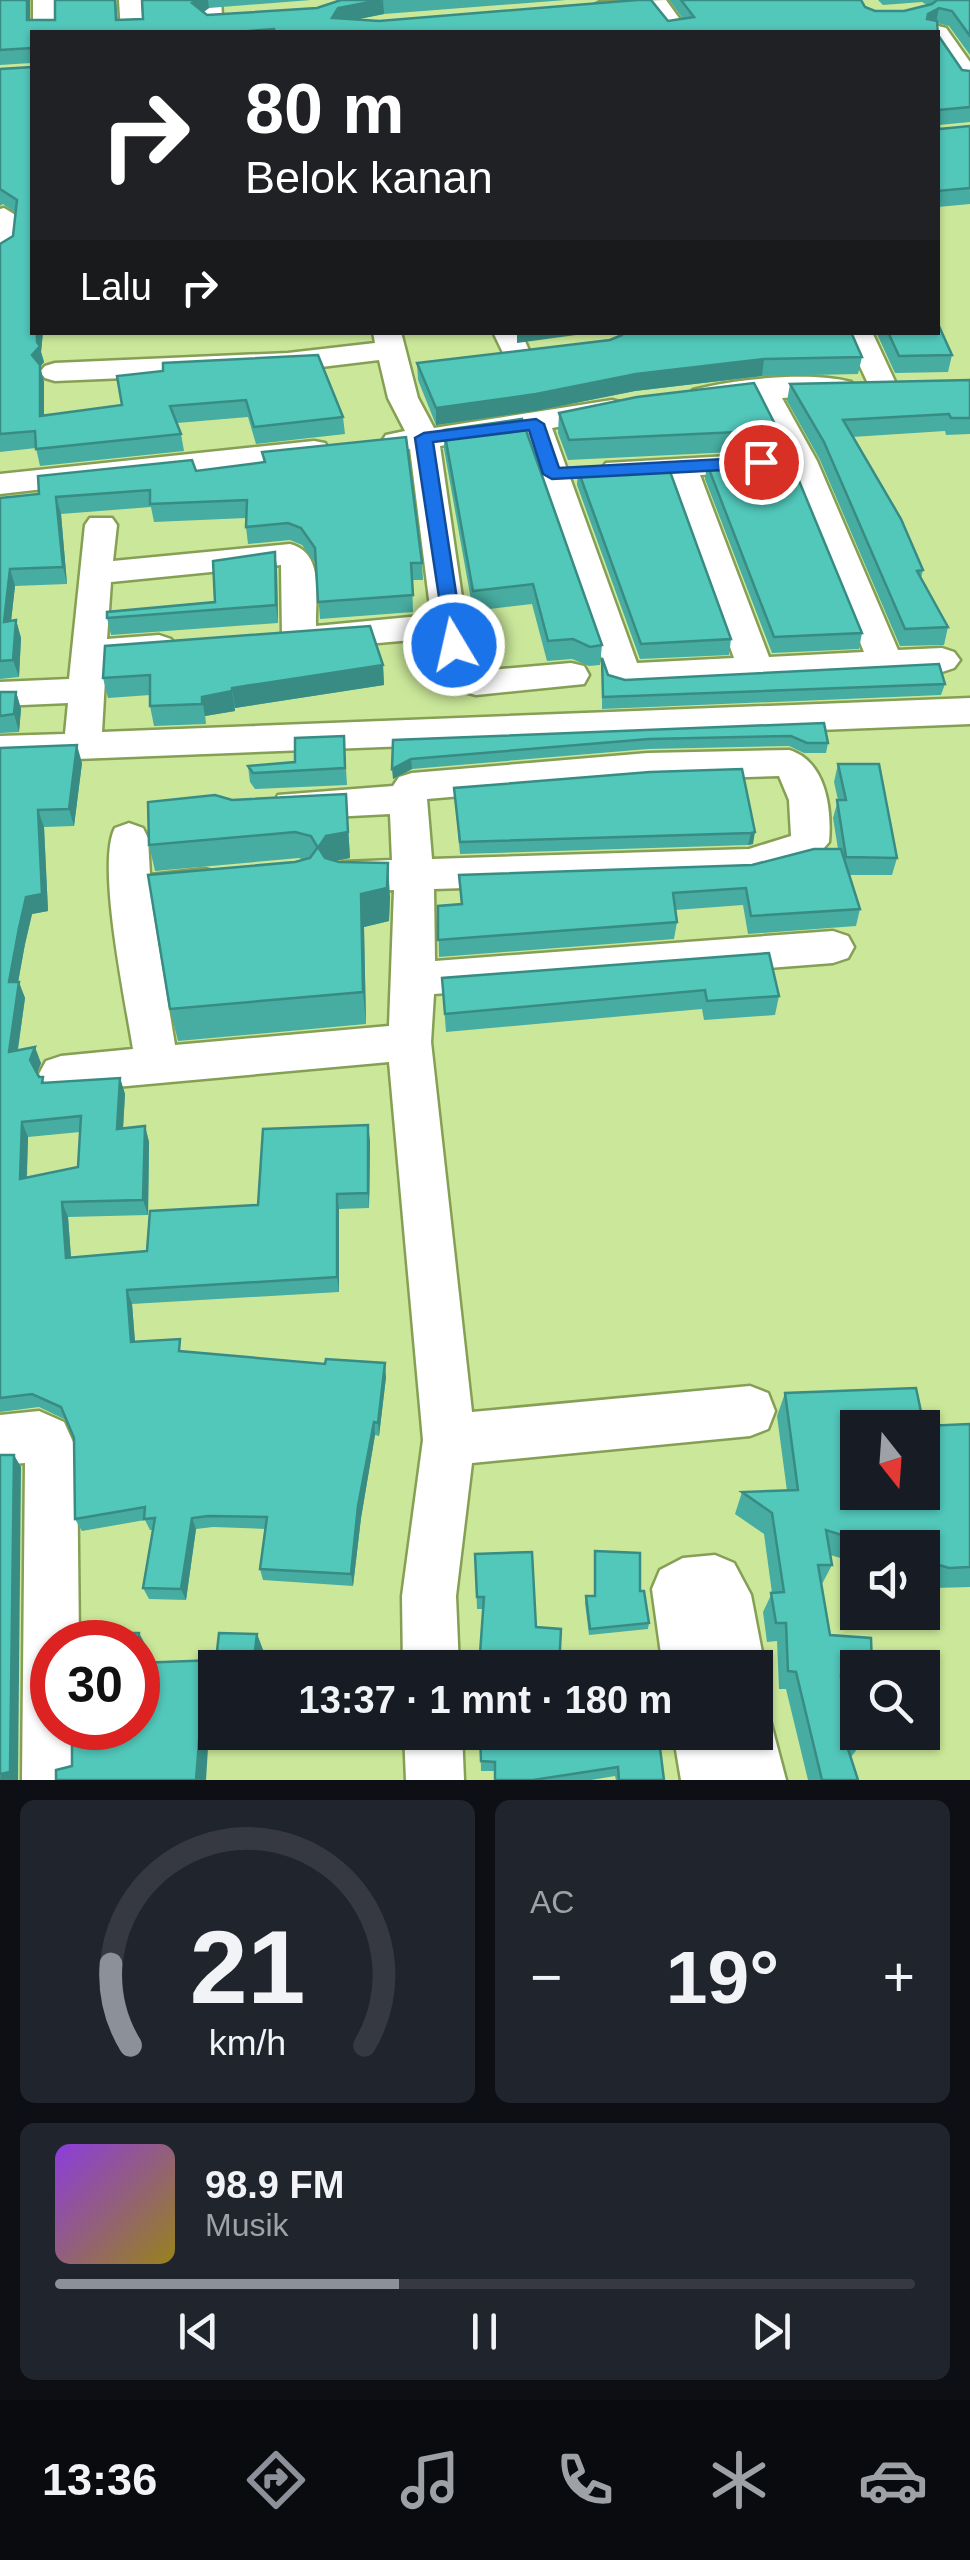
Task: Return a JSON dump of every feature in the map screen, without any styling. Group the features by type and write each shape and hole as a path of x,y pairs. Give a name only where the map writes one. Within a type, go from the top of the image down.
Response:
{"street":[{"path":"44,0 44,30"},
{"path":"130,0 132,30"},
{"path":"583,9 656,4 676,30"},
{"path":"922,13 935,30"},
{"path":"940,37 970,78"},
{"path":"0,252 2,216 30,213"},
{"path":"859,335 883,388"},
{"path":"482,359 512,344 553,350"},
{"path":"55,372 288,362 391,351 430,366"},
{"path":"391,351 402,398 424,438 449,625 462,679 476,683 570,675"},
{"path":"671,400 762,389 918,386"},
{"path":"0,484 536,424 635,404 628,389"},
{"path":"762,389 801,460 884,660"},
{"path":"536,424 624,676 942,660"},
{"path":"552,474 801,460"},
{"path":"681,466 755,667"},
{"path":"83,746 101,525"},
{"path":"96,573 290,554 298,563 299,637"},
{"path":"260,640 449,625"},
{"path":"88,652 184,645"},
{"path":"0,694 89,690"},
{"path":"0,750 970,711"},
{"path":"344,877 415,873 749,864 798,852 810,842 810,804 790,763 740,762 519,776 412,788 408,800 415,873 416,980 409,1042 449,1440 429,1596 430,1650"},
{"path":"256,807 408,800"},
{"path":"128,838 130,892 157,1066"},
{"path":"130,892 244,881"},
{"path":"416,980 833,947"},
{"path":"61,1074 409,1042"},
{"path":"449,1440 750,1411"},
{"path":"0,1440 39,1436 51,1451 51,1780"},
{"path":"688,1650 679,1588 715,1582 724,1594 734,1650"},
{"path":"434,1750 435,1780"},
{"path":"705,1750 710,1780"},
{"path":"751,1750 757,1780"}],"building":[{"path":"0,0 27,0 27,20 55,20 55,0 115,0 116,20 143,19 142,0 197,0 192,3 207,15 317,8 341,0 380,0 338,8 332,18 379,21 651,0 668,21 694,17 681,0 861,0 865,7 875,11 904,11 937,0 970,0 970,36 952,11 939,8 928,14 927,19 937,21 938,30 30,30 30,48 0,50"},
{"path":"940,38 962,70 970,71 970,107 940,110"},
{"path":"30,67 30,335 37,335 40,346 32,355 40,365 40,416 122,405 117,376 163,371 163,363 318,355 343,417 254,427 246,400 170,406 181,434 36,449 35,431 0,434 0,244 13,236 17,200 0,189 0,69"},
{"path":"970,126 970,188 940,191 940,129"},
{"path":"940,328 952,355 899,356 889,335 940,335"},
{"path":"622,335 852,335 862,357 764,359 636,374 436,408 417,363 610,340"},
{"path":"970,380 970,418 951,418 949,414 843,420 901,519 923,570 917,571 948,627 905,629 824,442 790,384"},
{"path":"754,383 778,430 569,440 559,413 637,397"},
{"path":"522,419 602,645 590,647 573,639 548,641 533,584 473,591 444,430"},
{"path":"406,437 422,563 411,563 413,595 318,602 315,548 301,528 288,523 246,527 247,500 150,504 150,490 56,497 63,567 10,569 4,622 16,620 13,660 0,661 0,498 39,494 38,476 192,460 196,471 265,462 262,452"},
{"path":"790,459 862,633 774,637 707,464"},
{"path":"668,466 731,639 641,644 578,470"},
{"path":"275,552 276,605 107,618 107,612 215,602 213,561"},
{"path":"370,626 383,665 232,688 202,697 202,704 150,706 150,675 103,678 105,646"},
{"path":"602,658 608,675 625,680 939,664 945,684 603,697"},
{"path":"0,692 16,692 14,714 0,716"},
{"path":"824,723 828,743 807,743 791,736 649,739 411,759 392,769 393,740"},
{"path":"344,736 345,768 253,773 248,766 295,762 295,738"},
{"path":"77,745 69,809 38,810 42,894 26,897 19,928 9,982 19,982 9,1052 35,1047 30,1060 39,1077 43,1077 42,1083 120,1078 117,1129 145,1126 143,1200 62,1202 66,1258 147,1251 150,1211 258,1205 263,1129 368,1125 368,1193 337,1194 337,1277 127,1290 131,1342 180,1339 179,1351 325,1364 326,1359 385,1363 378,1423 374,1422 358,1506 351,1574 260,1569 267,1517 208,1516 192,1518 181,1589 143,1588 155,1518 144,1519 145,1507 75,1519 74,1438 61,1407 32,1394 0,1398 0,748","holes":["81,1116 78,1167 20,1179 22,1122"]},
{"path":"838,764 879,764 897,858 846,857 837,800 846,800"},
{"path":"742,769 755,832 460,842 454,788 650,772"},
{"path":"346,794 348,832 326,836 318,848 311,836 295,832 149,845 148,802 215,795 232,800"},
{"path":"318,847 325,858 339,862 388,863 387,888 361,894 363,992 170,1009 148,875 295,862 310,858"},
{"path":"814,849 841,849 860,909 751,916 746,888 673,893 677,922 438,940 438,906 462,904 459,875 752,865"},
{"path":"769,953 779,996 707,1001 705,990 445,1014 442,978"},
{"path":"916,1388 921,1410 840,1410 840,1510 940,1510 940,1425 970,1424 970,1567 940,1565 940,1530 840,1530 840,1534 826,1530 832,1565 818,1565 830,1635 871,1638 871,1650 840,1650 840,1750 848,1750 858,1780 822,1780 796,1672 788,1671 786,1623 776,1623 771,1593 784,1592 772,1513 742,1492 798,1490 785,1393"},
{"path":"0,1455 14,1455 10,1772 0,1774"},
{"path":"595,1551 640,1553 640,1591 644,1591 649,1623 590,1629 586,1596 595,1596"},
{"path":"532,1552 536,1627 561,1629 560,1650 480,1650 484,1597 477,1597 475,1554"},
{"path":"219,1633 257,1634 255,1650 217,1650"},
{"path":"198,1661 196,1780 56,1780 56,1770 72,1766 72,1750 160,1750 160,1662"},
{"path":"481,1750 660,1750 664,1780 619,1780 618,1767 533,1780 495,1780 495,1762 481,1761"}],"route":[{"path":"454,645 424,438 536,424 552,474 761,462"}]}
